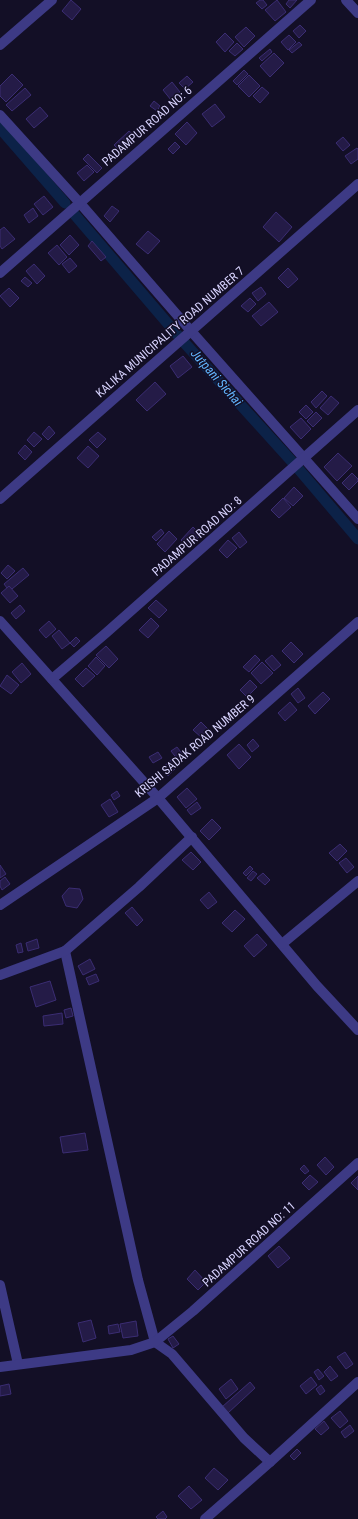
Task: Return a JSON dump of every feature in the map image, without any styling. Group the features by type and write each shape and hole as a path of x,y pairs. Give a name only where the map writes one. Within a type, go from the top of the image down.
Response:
{"street":[{"path":"0,46 52,0"},
{"name":"PADAMPUR ROAD NO: 6","path":"0,274 311,0"},
{"path":"346,0 358,13"},
{"path":"0,114 80,202 191,331 358,519"},
{"name":"KALIKA MUNICIPALITY ROAD NUMBER 7","path":"0,499 358,184"},
{"name":"PADAMPUR ROAD NO: 8","path":"52,679 358,410"},
{"path":"0,620 192,837 317,986 358,1030"},
{"name":"KRISHI SADAK ROAD NUMBER 9","path":"0,905 158,798 358,622"},
{"path":"0,975 65,951 139,887 192,837"},
{"path":"282,944 358,881"},
{"path":"65,951 138,1280 155,1342 172,1354 244,1438 270,1462"},
{"name":"PADAMPUR ROAD NO: 11","path":"155,1342 193,1311 358,1163"},
{"path":"0,1285 18,1364"},
{"path":"0,1367 131,1350 155,1342"},
{"path":"205,1519 358,1382"}],"building":[{"path":"71,0 81,9 72,20 62,11"},
{"path":"263,0 267,5 262,9 256,3"},
{"path":"277,0 286,12 275,21 265,10"},
{"path":"289,0 297,0 290,8 286,4"},
{"path":"300,25 306,31 299,38 293,31"},
{"path":"246,27 255,36 244,47 235,37"},
{"path":"225,33 234,42 225,52 216,42"},
{"path":"289,35 296,42 288,50 281,42"},
{"path":"299,42 302,45 292,53 289,50"},
{"path":"237,43 243,49 235,56 229,51"},
{"path":"270,49 272,52 262,61 259,58"},
{"path":"274,53 284,63 270,77 260,66"},
{"path":"244,70 248,74 237,85 233,81"},
{"path":"12,74 23,85 6,102 0,96 0,86"},
{"path":"249,75 260,86 249,97 238,86"},
{"path":"187,76 193,82 185,89 179,83"},
{"path":"172,82 180,92 171,100 163,90"},
{"path":"262,87 269,93 260,103 253,96"},
{"path":"25,88 31,95 12,111 6,105"},
{"path":"154,101 160,106 157,111 150,106"},
{"path":"215,104 225,117 212,127 202,114"},
{"path":"40,107 48,116 34,128 26,119"},
{"path":"187,122 197,133 186,145 175,134"},
{"path":"129,131 136,137 121,152 114,145"},
{"path":"343,137 350,145 343,151 336,143"},
{"path":"175,142 180,147 173,154 168,149"},
{"path":"357,148 358,159 351,164 345,156"},
{"path":"88,154 102,168 97,173 83,159"},
{"path":"87,165 94,172 84,181 77,173"},
{"path":"44,196 53,207 43,215 34,204"},
{"path":"112,206 119,211 110,222 104,216"},
{"path":"33,208 38,216 29,223 24,215"},
{"path":"276,212 292,227 279,242 263,227"},
{"path":"4,227 15,239 2,249 0,246 0,230"},
{"path":"148,231 160,241 148,254 136,244"},
{"path":"70,235 79,245 69,255 60,245"},
{"path":"92,241 106,257 101,261 88,246"},
{"path":"57,245 67,257 59,265 48,253"},
{"path":"70,258 77,266 69,273 62,264"},
{"path":"34,264 45,276 37,284 26,271"},
{"path":"288,268 298,279 288,288 278,278"},
{"path":"25,277 32,283 28,287 21,281"},
{"path":"261,287 266,294 258,301 252,293"},
{"path":"9,288 19,298 10,307 0,296"},
{"path":"250,298 256,304 248,312 241,306"},
{"path":"269,302 278,312 261,326 252,316"},
{"path":"183,356 192,367 178,378 170,366"},
{"path":"155,382 166,394 147,411 136,400"},
{"path":"322,391 327,396 316,408 311,402"},
{"path":"331,396 339,403 328,415 320,408"},
{"path":"306,405 313,412 306,419 299,412"},
{"path":"316,412 322,418 313,427 307,421"},
{"path":"301,418 311,429 301,439 290,427"},
{"path":"49,426 55,433 48,440 42,434"},
{"path":"34,432 42,439 34,447 27,440"},
{"path":"98,432 106,439 97,448 89,440"},
{"path":"25,445 32,452 25,460 18,453"},
{"path":"88,446 99,456 88,468 77,458"},
{"path":"338,453 352,466 337,481 324,467"},
{"path":"352,473 358,481 349,490 342,483"},
{"path":"294,487 303,496 293,506 284,498"},
{"path":"283,498 291,507 279,518 271,510"},
{"path":"193,527 201,535 188,548 181,540"},
{"path":"161,529 164,533 156,541 152,537"},
{"path":"169,531 177,539 165,552 157,544"},
{"path":"239,532 247,542 240,548 232,538"},
{"path":"228,540 237,548 227,558 219,550"},
{"path":"8,565 15,571 7,579 1,573"},
{"path":"23,568 29,575 12,589 9,586 7,588 4,584"},
{"path":"9,586 18,596 10,603 1,593"},
{"path":"156,600 167,610 159,618 148,608"},
{"path":"20,605 25,611 16,619 11,613"},
{"path":"151,618 159,626 148,638 139,630"},
{"path":"49,621 56,629 46,638 39,630"},
{"path":"59,630 70,643 62,649 52,636"},
{"path":"76,637 80,641 74,647 70,643"},
{"path":"291,642 303,654 294,663 282,651"},
{"path":"106,646 118,659 109,668 96,655"},
{"path":"255,655 260,660 249,672 243,667"},
{"path":"272,655 281,665 274,671 265,661"},
{"path":"96,657 105,666 97,675 88,666"},
{"path":"262,662 273,673 261,684 251,673"},
{"path":"22,663 31,674 21,683 12,672"},
{"path":"86,668 95,676 83,687 75,679"},
{"path":"7,675 19,685 11,694 0,686"},
{"path":"250,680 257,687 247,697 240,690"},
{"path":"298,688 305,698 298,703 291,694"},
{"path":"323,692 330,699 315,714 308,706"},
{"path":"290,702 297,710 285,721 278,713"},
{"path":"201,722 208,729 201,737 193,730"},
{"path":"253,739 259,746 252,752 247,745"},
{"path":"239,744 251,757 239,769 227,755"},
{"path":"177,747 184,756 178,760 171,751"},
{"path":"158,752 162,758 153,763 149,757"},
{"path":"171,760 178,766 168,776 161,769"},
{"path":"187,788 197,799 186,808 177,797"},
{"path":"117,791 120,796 114,800 111,795"},
{"path":"110,799 118,812 109,817 101,805"},
{"path":"197,802 201,808 191,815 187,810"},
{"path":"212,819 221,828 209,840 200,831"},
{"path":"340,844 347,851 337,861 329,853"},
{"path":"191,852 201,862 193,870 182,860"},
{"path":"346,858 354,867 347,873 339,863"},
{"path":"0,865 6,874 0,878"},
{"path":"250,866 253,869 246,876 243,873"},
{"path":"253,871 257,874 251,881 247,878"},
{"path":"263,873 270,880 265,885 257,878"},
{"path":"5,877 10,884 2,890 0,881"},
{"path":"69,888 80,889 83,899 77,908 66,906 62,896"},
{"path":"209,892 217,902 208,909 200,900"},
{"path":"132,907 143,920 137,926 125,913"},
{"path":"235,910 245,919 232,932 222,923"},
{"path":"257,934 267,945 254,957 244,946"},
{"path":"37,939 39,948 28,951 26,943"},
{"path":"21,943 23,952 18,953 16,945"},
{"path":"90,959 95,969 83,975 78,966"},
{"path":"96,974 99,981 89,985 86,978"},
{"path":"50,981 56,1000 36,1007 30,987"},
{"path":"71,1008 73,1016 66,1018 64,1010"},
{"path":"62,1013 63,1024 44,1026 43,1016"},
{"path":"85,1133 88,1150 63,1153 60,1137"},
{"path":"325,1157 334,1167 326,1175 317,1165"},
{"path":"304,1165 309,1171 305,1174 300,1169"},
{"path":"310,1175 318,1182 309,1190 302,1183"},
{"path":"358,1176 358,1190 351,1183"},
{"path":"279,1246 290,1258 278,1268 268,1256"},
{"path":"195,1270 206,1282 198,1290 187,1279"},
{"path":"91,1320 96,1338 83,1342 78,1323"},
{"path":"136,1321 138,1336 123,1338 120,1324"},
{"path":"118,1324 120,1332 109,1334 108,1326"},
{"path":"173,1336 179,1344 173,1348 168,1339"},
{"path":"345,1352 353,1364 346,1369 337,1357"},
{"path":"330,1366 338,1376 331,1381 324,1372"},
{"path":"318,1369 324,1376 319,1380 314,1372"},
{"path":"311,1377 317,1385 306,1394 300,1386"},
{"path":"231,1379 238,1389 226,1399 219,1389"},
{"path":"250,1382 255,1388 228,1413 222,1407"},
{"path":"9,1384 11,1394 0,1396 0,1386"},
{"path":"321,1385 325,1391 320,1395 316,1389"},
{"path":"340,1411 348,1421 340,1428 331,1418"},
{"path":"324,1421 329,1428 321,1435 315,1429"},
{"path":"350,1425 354,1431 345,1438 341,1432"},
{"path":"297,1449 301,1453 294,1460 290,1456"},
{"path":"214,1468 228,1480 218,1490 205,1478"},
{"path":"189,1486 202,1500 191,1509 178,1496"},
{"path":"163,1511 167,1517 165,1519 158,1519 156,1517"}],"waterway":[{"name":"Jutpani Sichai","path":"0,128 65,203"},
{"name":"Jutpani Sichai","path":"75,215 181,339 296,466 358,539"}]}
